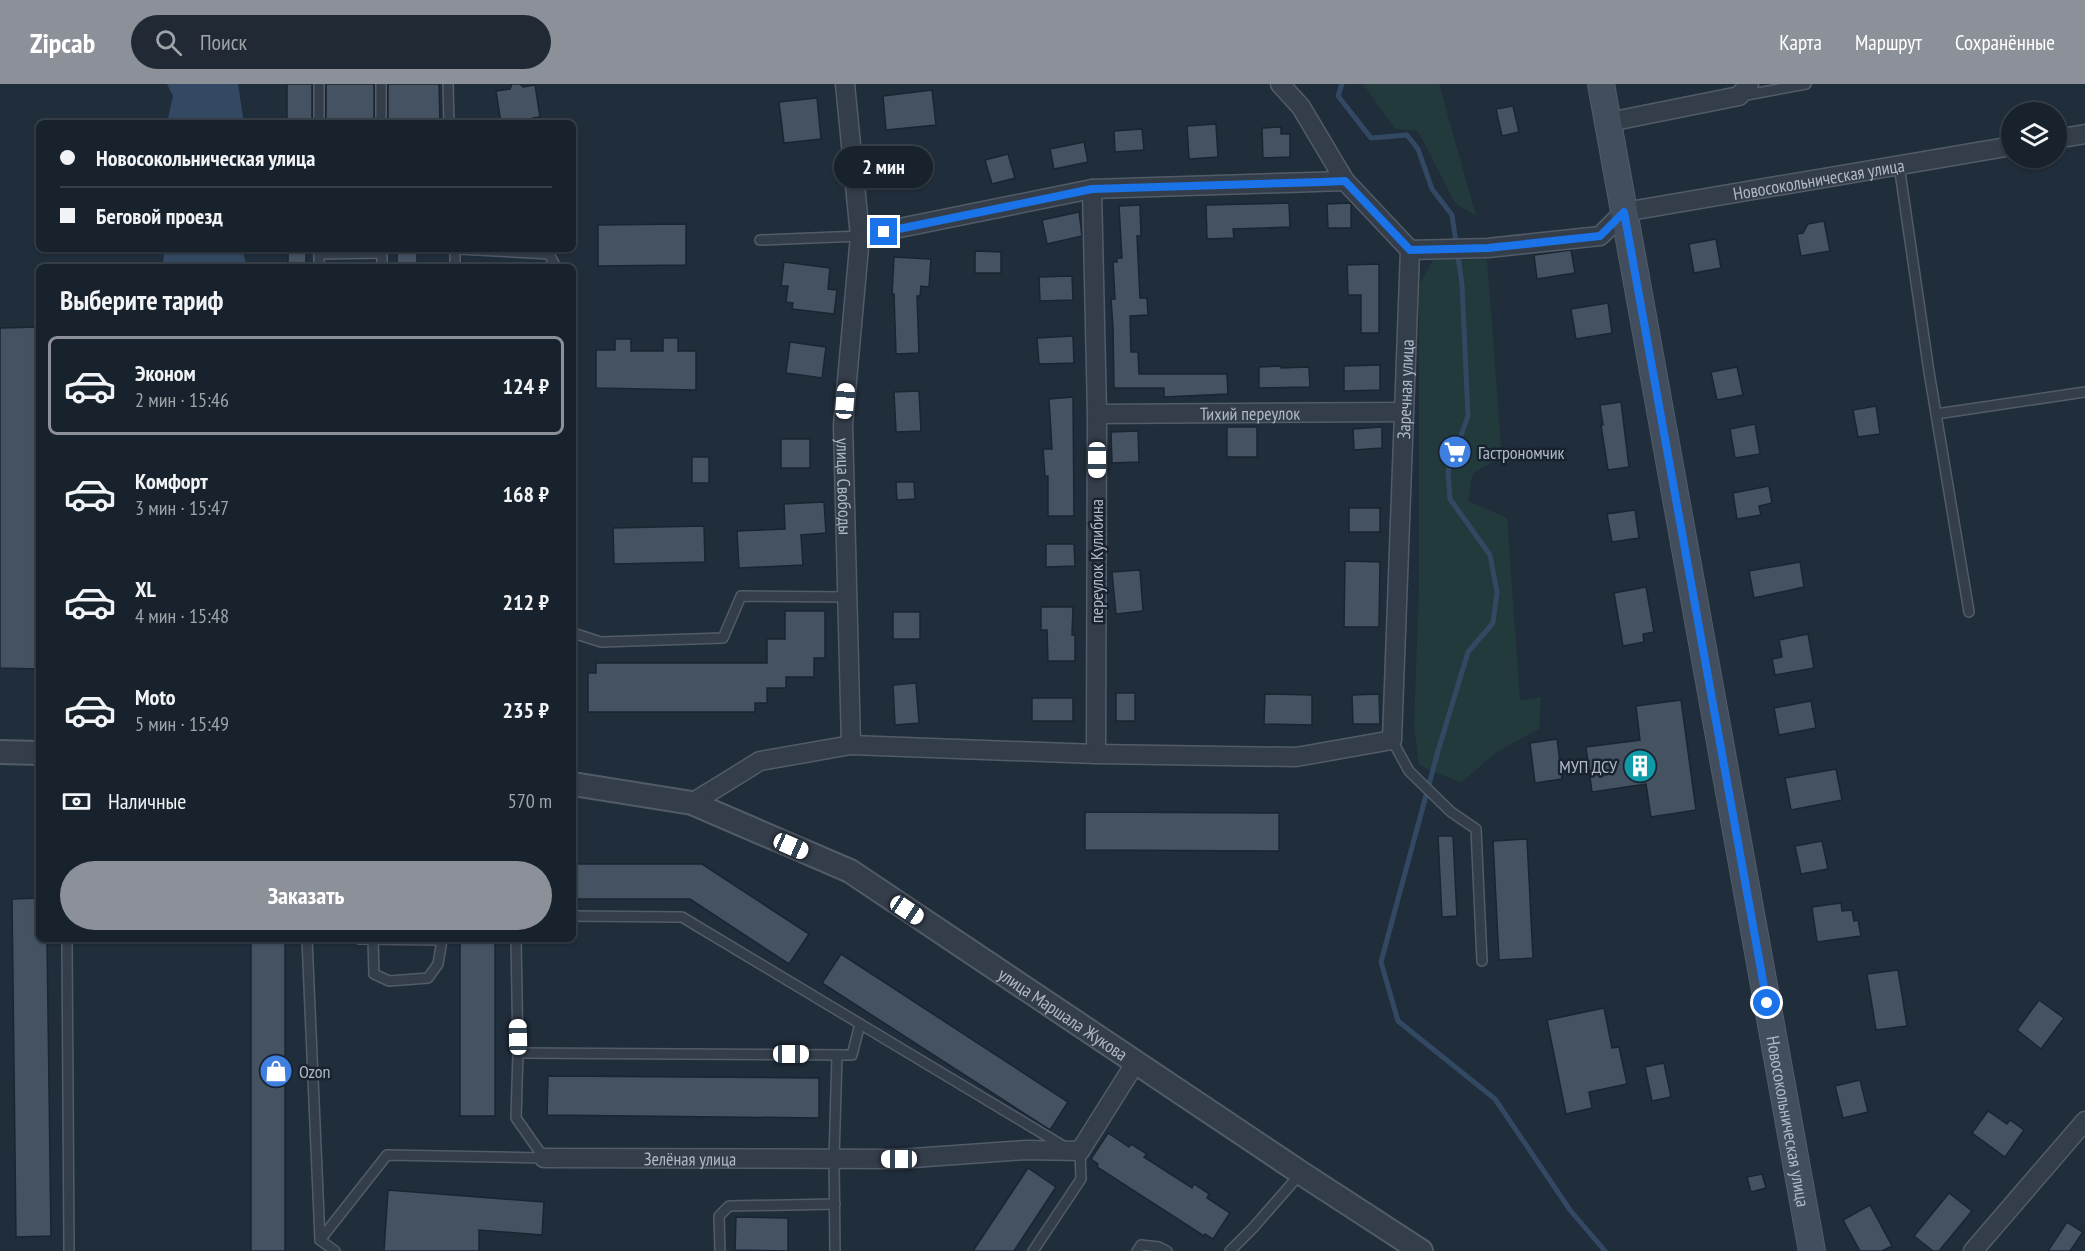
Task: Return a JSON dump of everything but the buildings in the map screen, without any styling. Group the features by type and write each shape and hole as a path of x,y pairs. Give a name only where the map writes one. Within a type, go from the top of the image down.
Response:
{"main road":[{"name":"Новосокольническая улица","path":"1601,84 1812,1251"}],"street":[{"name":"улица Свободы","path":"845,84 860,236 843,425 851,745"},
{"path":"1280,84 1300,107 1345,181 1410,250 1469,249 1600,236 1624,212"},
{"path":"1609,122 1744,90"},
{"path":"2067,137 2085,134"},
{"name":"Новосокольническая улица","path":"1624,212 2001,148"},
{"path":"860,236 1092,189 1345,181"},
{"name":"переулок Кулибина","path":"1092,189 1097,414 1096,754"},
{"name":"Заречная улица","path":"1392,740 1410,250"},
{"name":"Тихий переулок","path":"1097,414 1404,412"},
{"path":"692,803 759,760 851,745 1096,754 1296,758 1392,740"},
{"path":"0,752 36,753"},
{"name":"улица Маршала Жукова","path":"576,784 692,803 850,872 1421,1251"},
{"path":"1076,1151 1136,1062"},
{"path":"1973,1251 2085,1121"},
{"name":"Зелёная улица","path":"544,1158 899,1159 1026,1150 1076,1151"}],"lane":[{"path":"319,84 319,120"},
{"path":"381,84 381,120"},
{"path":"448,84 449,120"},
{"path":"1744,90 1806,84"},
{"path":"1899,165 1936,414 1969,612"},
{"path":"760,240 860,236"},
{"path":"512,252 549,254 554,264"},
{"path":"1936,414 2085,392"},
{"path":"576,634 601,642 723,638 741,596 847,597"},
{"path":"1392,740 1409,771 1450,812 1476,829 1482,962"},
{"path":"576,916 682,917 1076,1151 1081,1179 1033,1251"},
{"path":"67,942 69,1251"},
{"path":"307,942 320,1240"},
{"path":"373,942 374,974 389,981 428,978 438,964 442,942"},
{"path":"516,942 518,1053 516,1118 544,1158"},
{"path":"518,1053 852,1055 860,1024"},
{"path":"835,1251 834,1159 837,1055"},
{"path":"320,1240 387,1155 544,1158"},
{"path":"1230,1251 1301,1173"},
{"path":"720,1251 719,1216 729,1206 834,1204"},
{"path":"320,1240 335,1251"},
{"path":"1137,1251 1141,1245 1159,1247 1167,1251"}],"green space":[{"path":"1363,84 1439,84 1476,216 1455,203 1418,131 1395,129"},
{"path":"1487,259 1502,457 1473,473 1468,501 1507,518 1520,700 1541,697 1539,729 1495,753 1461,783 1419,765 1414,725 1419,589 1419,285 1433,260"}],"water":[{"path":"167,84 238,84 244,120 168,120 173,96"},
{"path":"164,252 243,252 246,264 163,264"}],"waterway":[{"path":"1342,84 1338,96 1371,138 1407,135 1418,149 1432,189 1452,215 1462,284 1468,416 1448,472 1450,499 1490,555 1497,592 1493,623 1468,652 1438,751 1381,962 1398,1021 1495,1099 1570,1210 1605,1251"}],"place":[{"name":"Гастрономчик","path":"1455,452"},
{"name":"МУП ДСУ","path":"1640,766"},
{"name":"Ozon","path":"276,1071"}],"route":[{"path":"884,232 1092,189 1345,181 1410,250 1488,248 1600,236 1624,212 1767,1003"}]}
